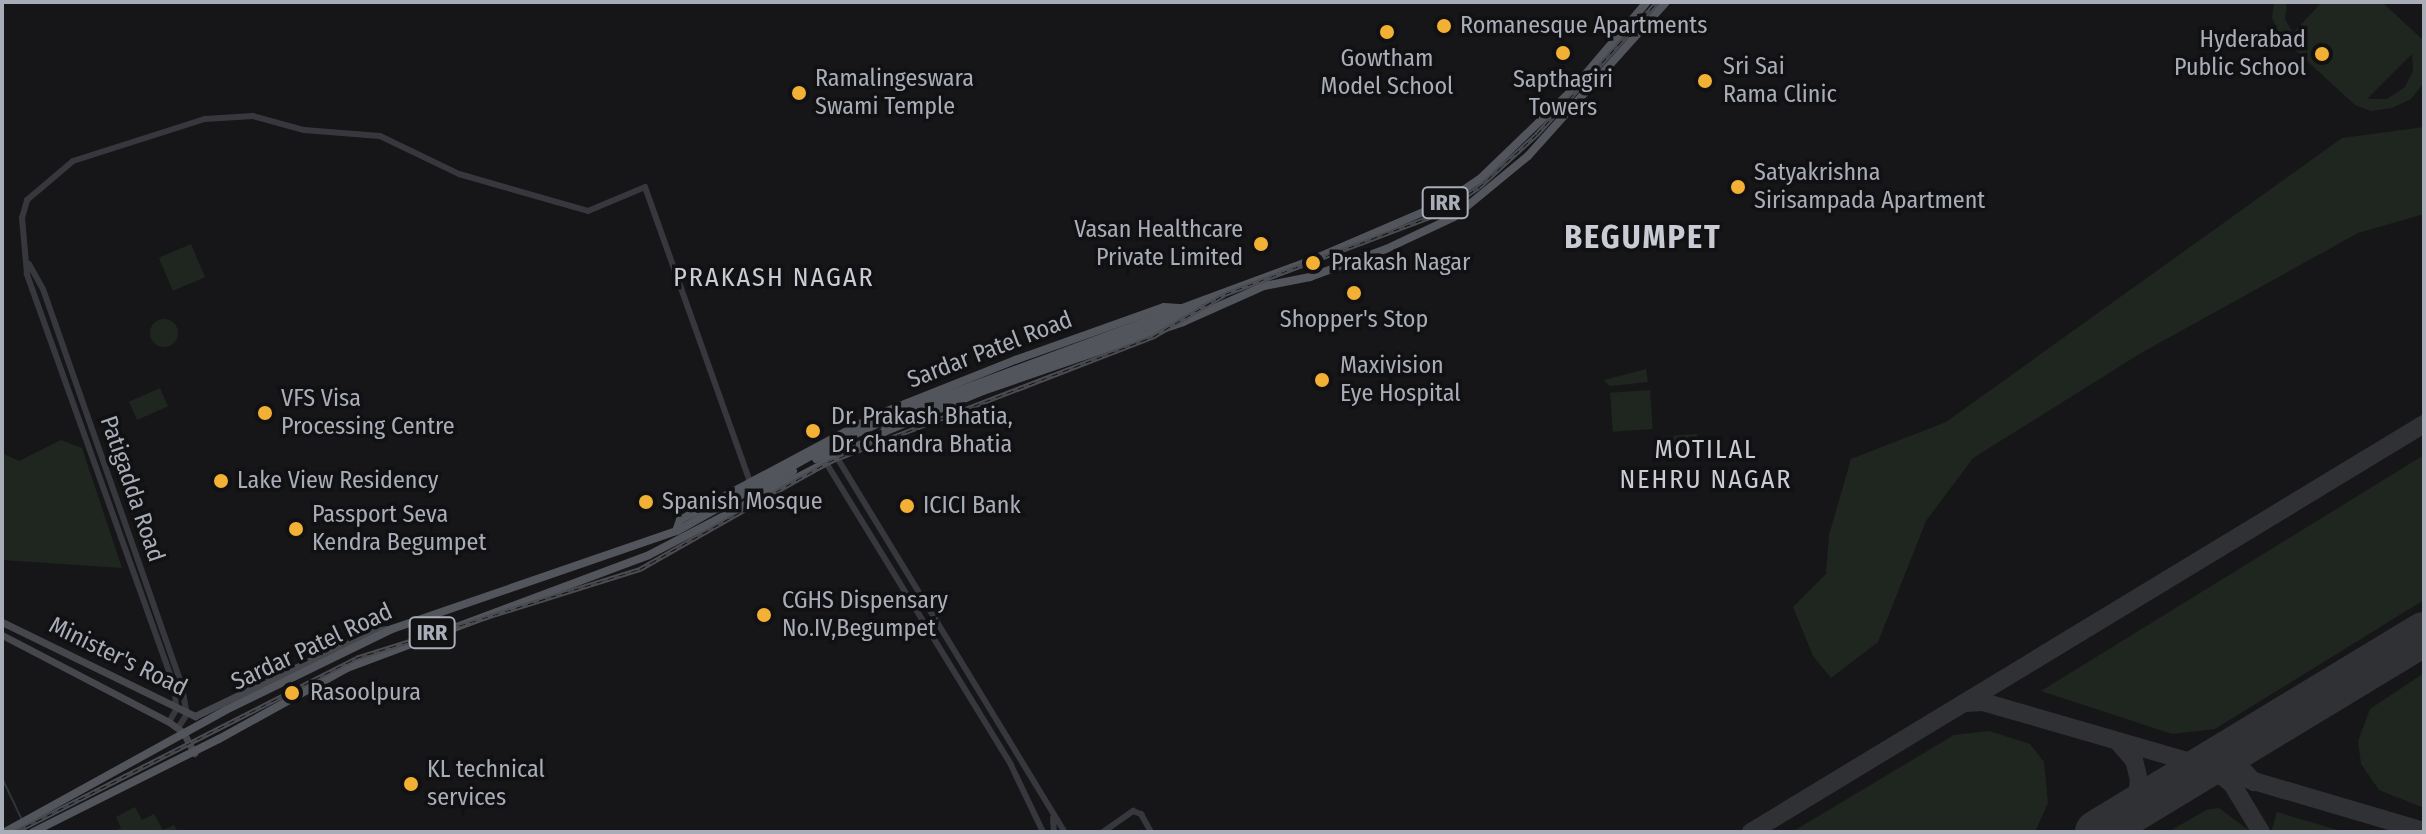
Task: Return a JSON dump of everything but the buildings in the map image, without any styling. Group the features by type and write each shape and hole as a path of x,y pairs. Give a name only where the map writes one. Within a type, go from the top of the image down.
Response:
{"main road":[{"name":"Sardar Patel Road","path":"678,535 680,520 877,415 1015,360 1164,307 1179,308 1349,246 1449,201 1481,178 1572,90 1647,2"},
{"name":"Sardar Patel Road","path":"33,832 194,753 377,654 525,604 678,535 884,434 983,391 1183,322 1223,302 1360,259 1454,217 1528,156 1666,2"},
{"name":"IRR","path":"678,535 873,431 1171,315 1223,302"},
{"name":"IRR","path":"1171,315 1179,308"},
{"path":"877,415 884,434"},
{"path":"804,474 794,462 820,444"},
{"name":"Sardar Patel Road","path":"5,832 181,730 392,629 678,535"},
{"name":"Minister's Road","path":"2,622 176,710 200,716 374,630 392,629"},
{"name":"Minister's Road","path":"2,635 181,730"},
{"path":"181,730 194,753"}],"street":[{"name":"Patigadda Road","path":"187,714 65,352 29,264 22,230 27,200 73,161 205,119 253,116 304,130 380,136 459,174 588,211 645,187 750,482"},
{"name":"Patigadda Road","path":"29,264 27,274 178,688 176,710"},
{"path":"56,355 65,352"},
{"path":"837,457 950,635 1052,815 1065,832"},
{"path":"826,462 1011,765 1043,832"},
{"path":"860,517 872,511"},
{"path":"938,642 950,635"},
{"path":"169,722 176,710"},
{"path":"181,730 187,714"},
{"path":"1011,765 1022,758"},
{"path":"1035,810 1046,804"},
{"path":"1103,832 1133,811 1141,814 1151,832"},
{"path":"1052,815 1054,832"}],"shaded area":[{"path":"2274,2 2287,2 2285,19 2293,33 2322,2 2382,2 2424,41 2424,83 2411,99 2392,108 2371,111 2355,105 2281,37 2272,18","holes":["2412,54 2413,71 2405,87 2387,99 2367,99"]},
{"path":"2424,127 2424,214 2358,233 2141,353 1973,458 1926,521 1878,642 1831,678 1813,656 1793,607 1826,574 1829,535 1851,459 1946,422 2342,138"},
{"path":"191,244 205,277 173,291 159,258"},
{"path":"164,319 174,323 178,333 174,343 164,347 154,343 150,333 154,323"},
{"path":"1646,369 1648,382 1610,386 1604,380"},
{"path":"160,388 168,406 137,420 129,402"},
{"path":"1650,390 1653,429 1613,432 1610,393"},
{"path":"1697,434 1698,449 1663,451 1662,436"},
{"path":"61,440 82,448 122,568 2,560 2,453 19,461"},
{"path":"2424,455 2424,600 2215,729 2172,734 2041,691"},
{"path":"2424,673 2424,808 2379,790 2361,764 2358,741 2370,709"},
{"path":"1989,731 2030,744 2044,762 2048,803 2035,832 1792,832 1954,735"},
{"path":"135,807 142,820 154,814 163,830 174,825 178,832 114,832 121,828 116,817"},
{"path":"2219,808 2251,832 2168,832 2206,810"},
{"path":"2277,812 2344,832 2271,832"}],"waterway":[{"path":"2,778 22,820"}],"taxiway":[{"path":"1751,832 2424,424"},
{"path":"1964,703 1983,702 2195,763 2211,762"},
{"path":"2249,740 2240,767 2254,782"},
{"path":"2119,743 2134,760 2139,780 2136,804 2127,813"},
{"path":"2197,772 2230,774 2424,831"},
{"path":"2218,773 2232,784 2261,832"}],"runway":[{"path":"2097,832 2424,634"}],"railway":[{"path":"15,832 356,658 640,569 828,462 1154,336 1225,294 1438,214 1479,187 1537,134 1657,2"}],"place":[{"name":"Romanesque Apartments","path":"1444,26"},
{"name":"Gowtham Model School","path":"1387,32"},
{"name":"Sapthagiri Towers","path":"1563,53"},
{"name":"Hyderabad Public School","path":"2322,54"},
{"name":"Sri Sai Rama Clinic","path":"1705,81"},
{"name":"Ramalingeswara Swami Temple","path":"799,93"},
{"name":"Satyakrishna Sirisampada Apartment","path":"1738,187"},
{"name":"Vasan Healthcare Private Limited","path":"1261,244"},
{"name":"Prakash Nagar","path":"1313,263"},
{"name":"Shopper's Stop","path":"1354,293"},
{"name":"Maxivision Eye Hospital","path":"1322,380"},
{"name":"VFS Visa Processing Centre","path":"265,413"},
{"name":"Dr. Prakash Bhatia, Dr. Chandra Bhatia","path":"813,431"},
{"name":"Lake View Residency","path":"221,481"},
{"name":"Spanish Mosque","path":"646,502"},
{"name":"ICICI Bank","path":"907,506"},
{"name":"Passport Seva Kendra Begumpet","path":"296,529"},
{"name":"CGHS Dispensary No.IV,Begumpet","path":"764,615"},
{"name":"Rasoolpura","path":"292,693"},
{"name":"KL technical services","path":"411,784"}],"district":[{"name":"BEGUMPET","path":"1643,237"},
{"name":"PRAKASH NAGAR","path":"774,278"},
{"name":"MOTILAL NEHRU NAGAR","path":"1706,465"}]}
